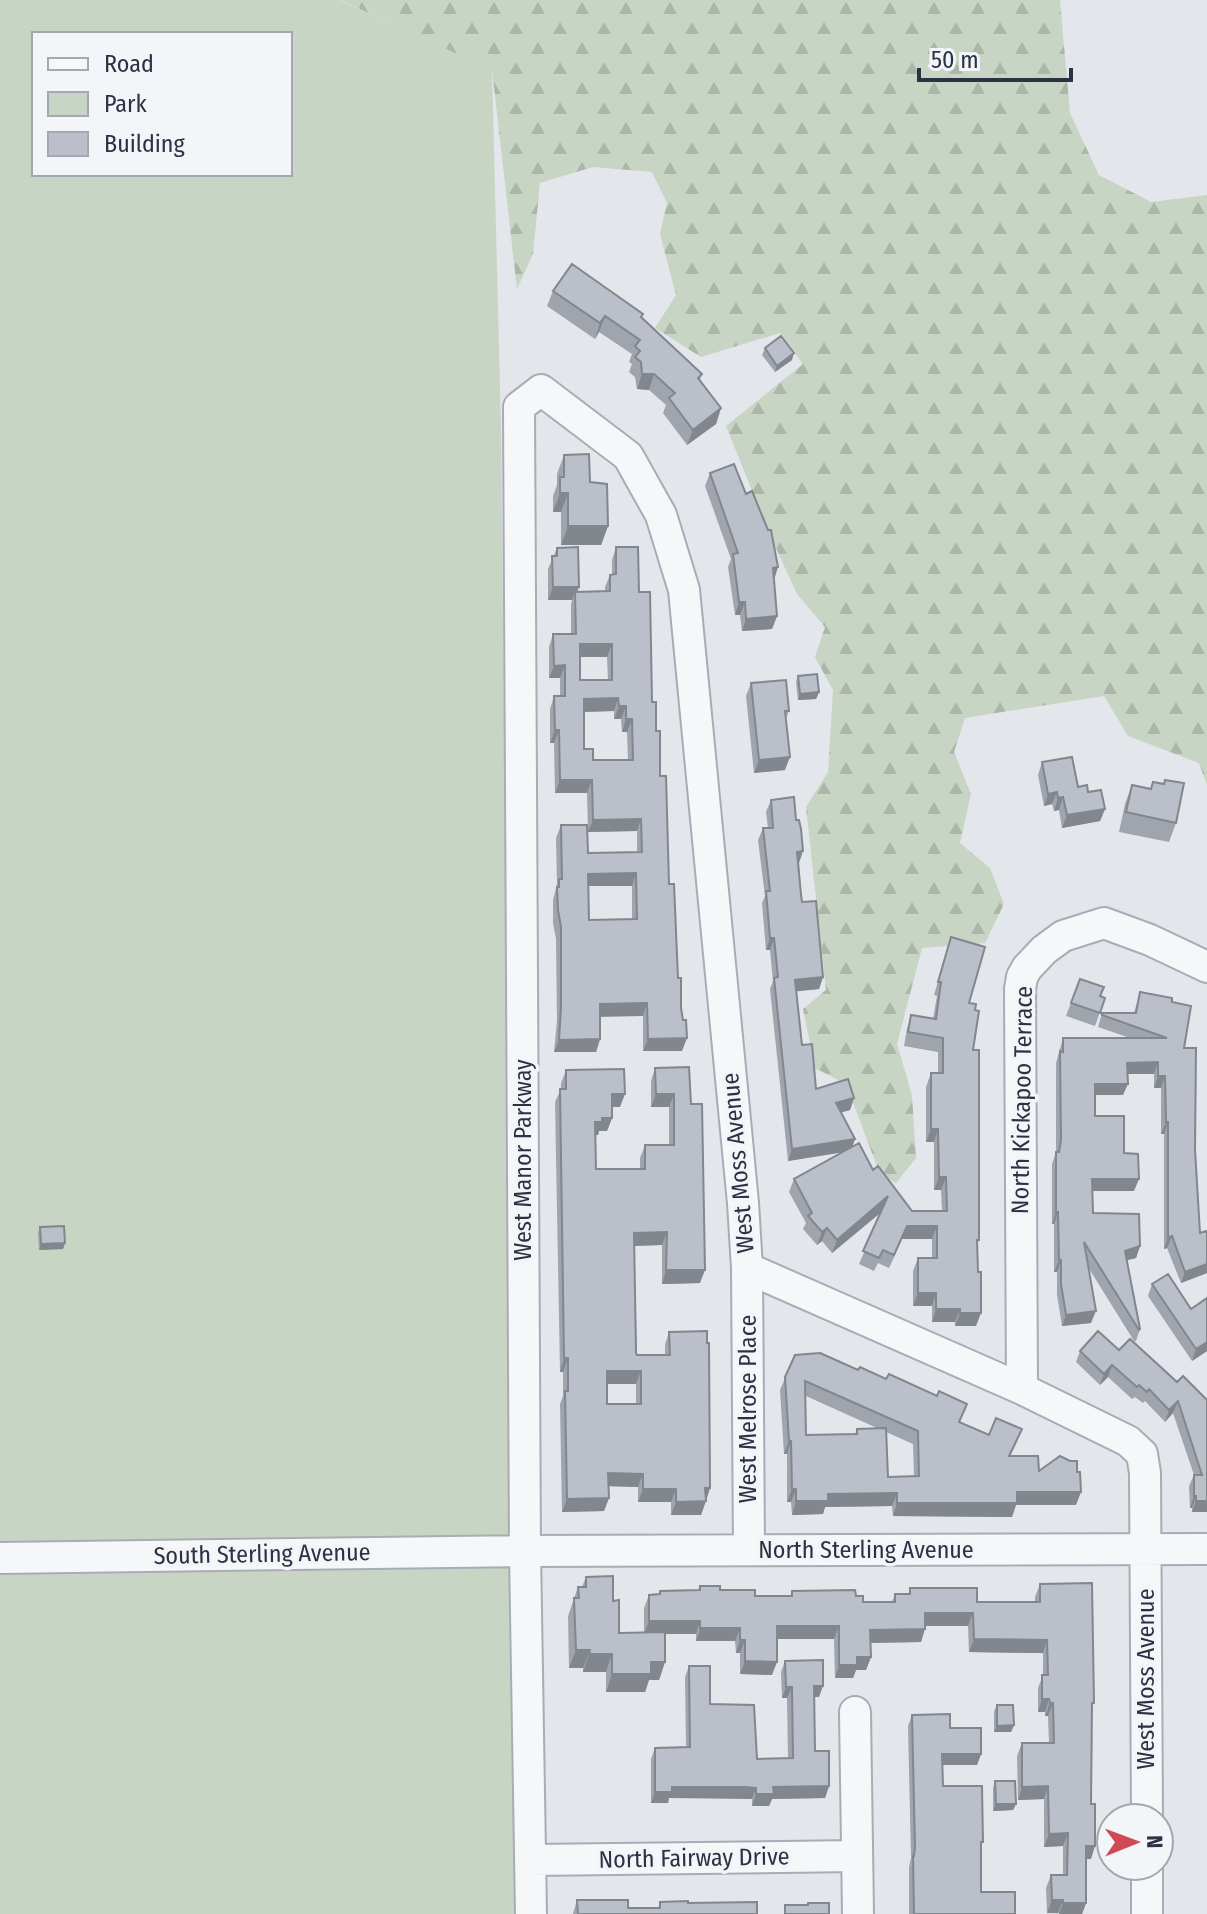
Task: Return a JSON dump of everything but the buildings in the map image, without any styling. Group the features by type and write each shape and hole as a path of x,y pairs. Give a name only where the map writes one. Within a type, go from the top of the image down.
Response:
{"street":[{"name":"West Moss Avenue","path":"519,407 541,390 628,456 661,515 684,590 747,1268 1022,1389 1128,1441 1142,1454 1145,1473 1147,1802"},
{"name":"West Manor Parkway","path":"519,407 525,1551 531,1914"},
{"name":"North Kickapoo Terrace","path":"1022,1389 1022,977 1034,959 1058,939 1104,923 1150,940 1207,967"},
{"name":"West Melrose Place","path":"747,1268 749,1550"},
{"name":"North Sterling Avenue","path":"525,1551 1207,1549"},
{"name":"South Sterling Avenue","path":"0,1558 525,1551"},
{"path":"855,1712 858,1914"},
{"name":"North Fairway Drive","path":"531,1860 857,1856"},
{"path":"1147,1882 1147,1914"}],"green space":[{"path":"0,0 339,0 492,69 501,428 517,1914 0,1914"},
{"path":"340,0 1060,0 1070,113 1099,175 1151,202 1207,195 1207,785 1199,763 1128,736 1104,696 965,718 954,752 971,794 960,843 990,868 1004,904 985,943 922,948 897,1044 912,1095 916,1158 896,1183 880,1174 846,1084 815,1068 803,1009 826,990 806,807 828,772 833,690 815,657 825,627 797,594 726,426 803,364 780,333 701,357 655,328 676,295 660,234 667,203 652,172 593,167 540,183 533,254 517,289 492,70"}]}
